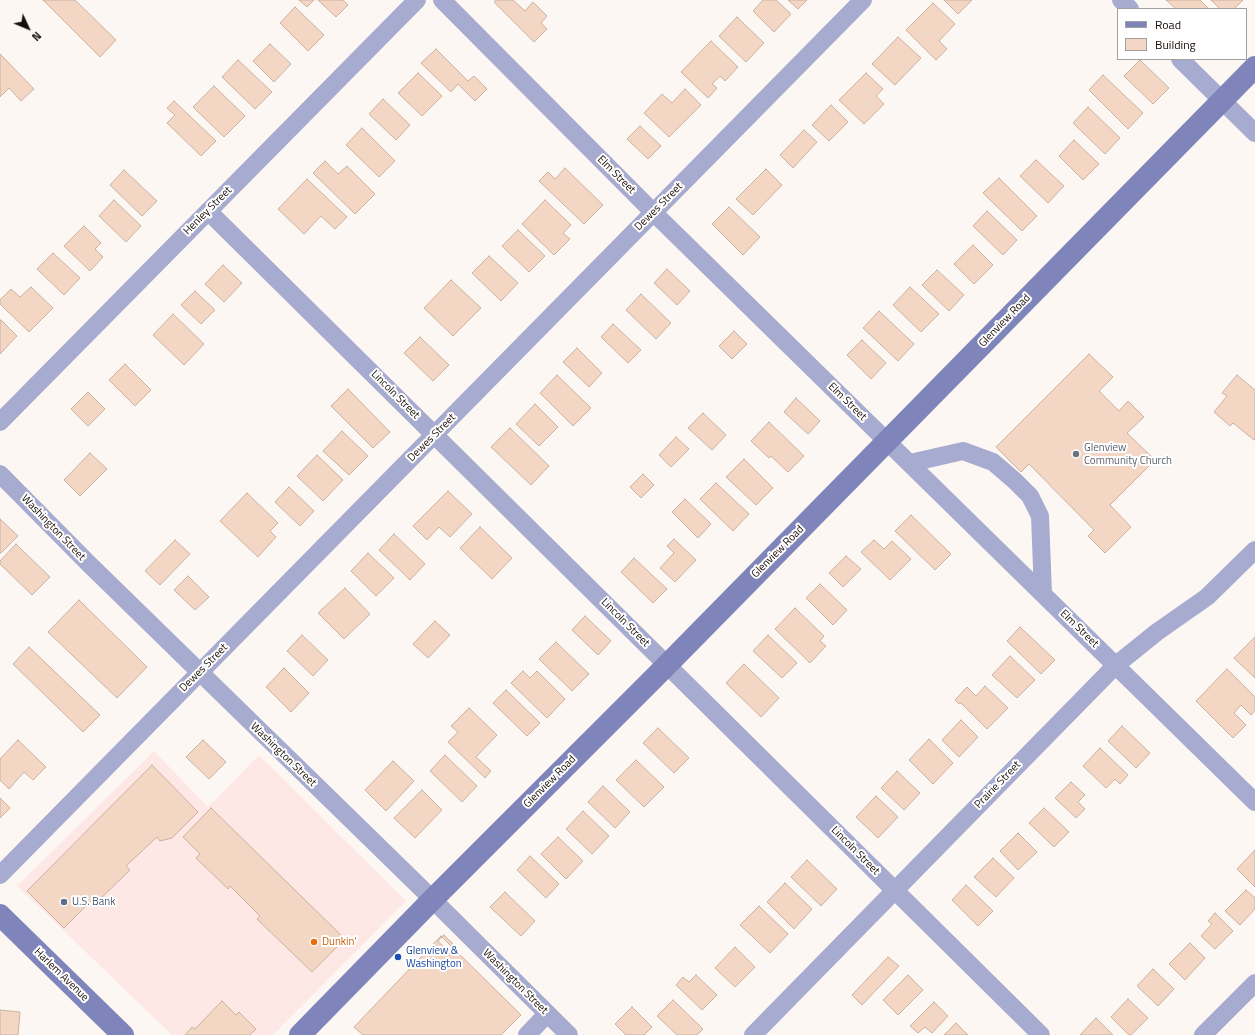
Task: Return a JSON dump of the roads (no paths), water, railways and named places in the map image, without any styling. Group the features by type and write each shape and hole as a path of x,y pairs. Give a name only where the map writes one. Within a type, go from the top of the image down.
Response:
{"main road":[{"name":"Glenview Road","path":"300,1035 432,900 667,665 1255,67"},
{"name":"Harlem Avenue","path":"0,914 123,1035"}],"street":[{"name":"Henley Street","path":"0,422 416,0"},
{"name":"Elm Street","path":"442,0 654,213 1255,802"},
{"name":"Dewes Street","path":"0,875 863,0"},
{"path":"1121,0 1129,8"},
{"path":"1181,60 1255,133"},
{"name":"Lincoln Street","path":"208,211 1041,1035"},
{"path":"910,463 963,451 992,462 1015,481 1030,496 1040,516 1043,594"},
{"name":"Washington Street","path":"0,474 199,673 569,1035"},
{"name":"Prairie Street","path":"753,1035 1116,665 1157,632 1207,597 1255,550"},
{"path":"1203,1035 1255,983"},
{"path":"526,1035 547,1014"}],"place":[{"name":"Glenview Community Church","path":"1076,454"},
{"name":"U.S. Bank","path":"64,902"},
{"name":"Dunkin'","path":"314,942"},
{"name":"Glenview & Washington","path":"398,957"}]}
